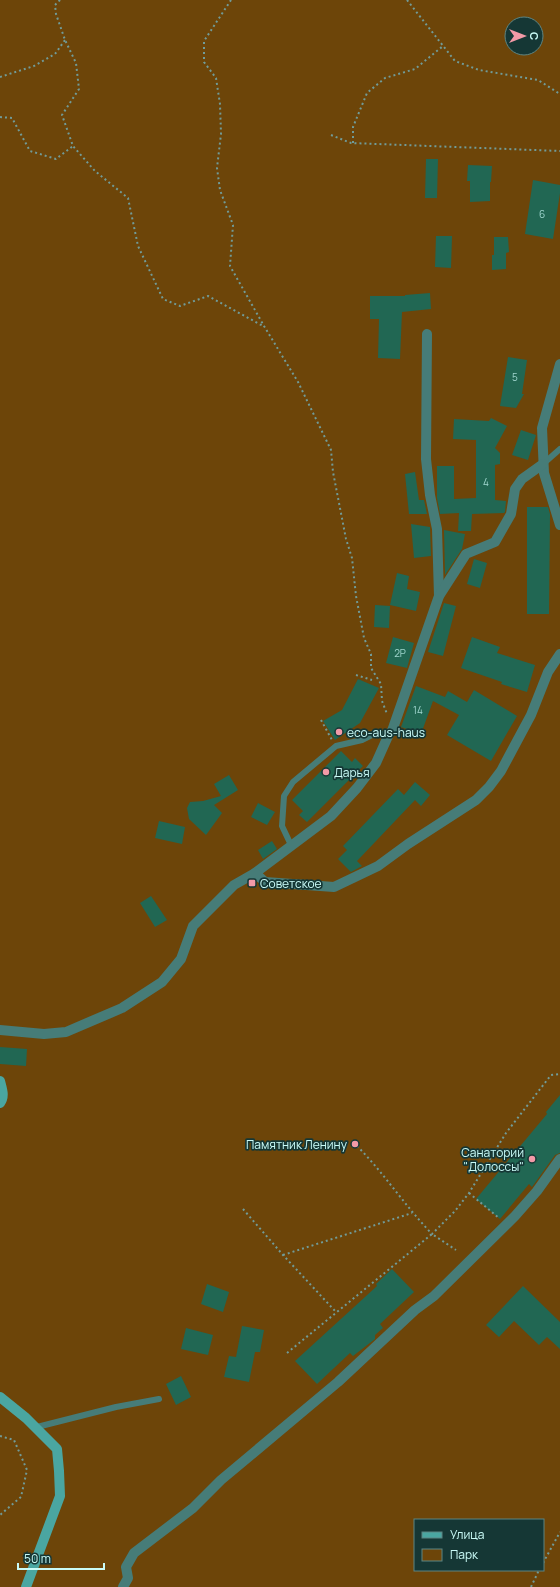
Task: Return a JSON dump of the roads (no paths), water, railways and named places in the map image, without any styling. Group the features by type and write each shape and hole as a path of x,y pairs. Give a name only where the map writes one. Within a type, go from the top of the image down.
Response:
{"street":[{"path":"427,334 426,459 430,496 437,529 439,596"},
{"path":"560,364 542,428 544,473 560,525"},
{"path":"0,1030 44,1034 66,1032 122,1008 162,982 181,959 193,926 234,885 255,873 331,816 357,788 376,763 391,732 439,596 466,554 495,542 511,514 515,488 527,475 543,464"},
{"path":"255,873 265,882 334,886 378,866 408,844 476,800 502,771 531,715 548,672 560,654"},
{"path":"0,1081 3,1094 3,1098 0,1103"},
{"path":"123,1587 128,1578 126,1567 134,1553 193,1508 221,1480 338,1382 415,1310 434,1296 506,1225 537,1191 560,1159"},
{"path":"0,1397 37,1427 57,1449 60,1496 26,1587"}],"lane":[{"path":"543,464 560,449"},
{"path":"291,845 282,826 284,796 294,782 336,746 362,740 374,734 391,732"},
{"path":"37,1427 116,1407 159,1399"}],"place":[{"name":"eco-aus-haus","path":"339,732"},
{"name":"Дарья","path":"326,772"},
{"name":"Советское","path":"252,883"},
{"name":"Памятник Ленину","path":"355,1144"},
{"name":"Санаторий \"Долоссы\"","path":"532,1159"}]}
